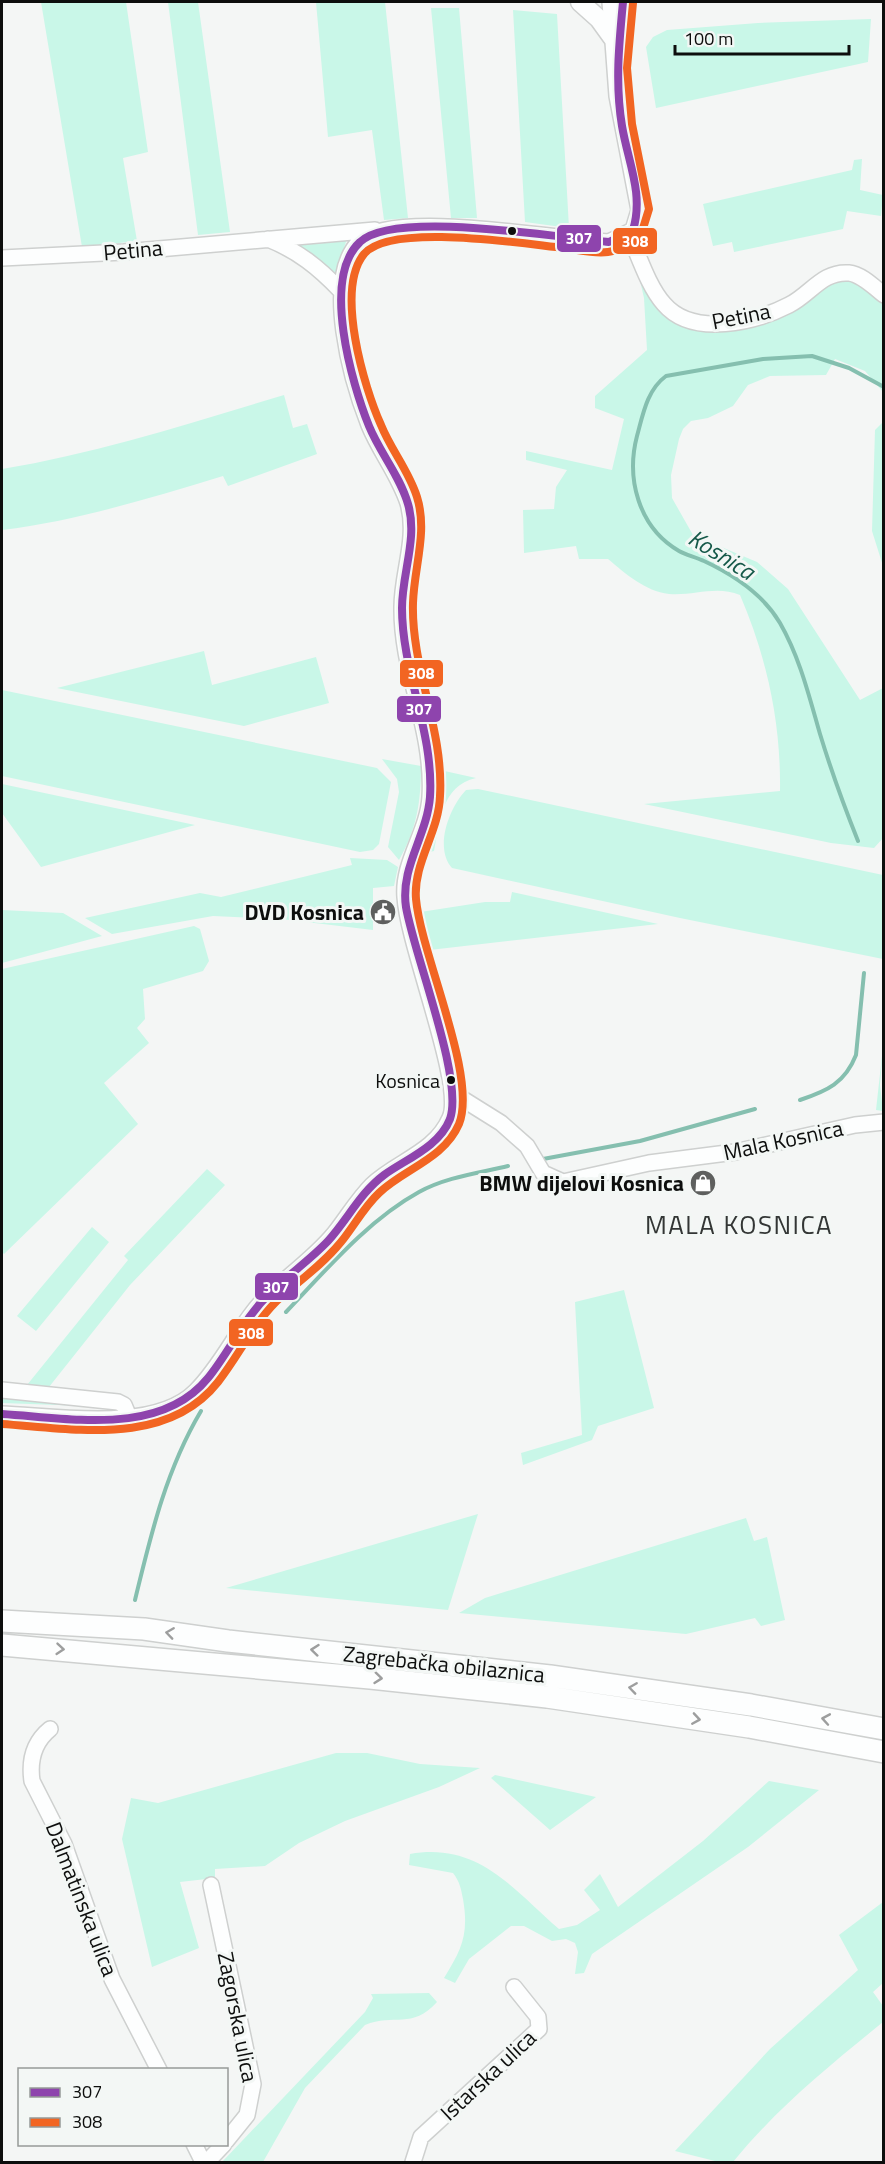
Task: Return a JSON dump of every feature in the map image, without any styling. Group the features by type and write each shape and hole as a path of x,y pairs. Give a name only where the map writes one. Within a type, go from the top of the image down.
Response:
{"highway":[{"name":"Zagrebačka obilaznica","path":"2,1621 144,1629 228,1641 550,1676 751,1705 884,1729"},
{"name":"Zagrebačka obilaznica","path":"2,1645 370,1677 547,1697 749,1727 884,1752"}],"main road":[{"path":"580,2 599,19 612,37"}],"street":[{"path":"610,2 622,126 639,210 637,224 629,234"},
{"path":"616,68 623,2"},
{"name":"Petina","path":"2,258 124,252 265,237 381,229 449,228 600,242 609,242 629,234 663,304 684,318 698,323 734,321 773,312 801,298 828,276 838,274 851,273 884,295"},
{"path":"2,1414 129,1417 167,1410 194,1393 259,1305 330,1239 367,1190 384,1175 435,1141 453,1112 453,1093 413,944 405,896 410,864 428,818 430,797 429,742 403,631 402,590 411,538 410,513 402,487 378,443 365,412 343,322 340,290 343,267 349,254 363,238 381,229"},
{"path":"265,237 310,260 340,290"},
{"name":"Mala Kosnica","path":"453,1093 488,1114 514,1134 527,1146 543,1173 555,1180 572,1181 649,1163 735,1152 855,1125 884,1122"},
{"path":"2,1390 118,1402 124,1405 129,1417"},
{"name":"Dalmatinska ulica","path":"50,1729 35,1747 30,1770 32,1781 64,1844 112,1979 158,2068"},
{"name":"Zagorska ulica","path":"211,1885 253,2084 247,2115 228,2139"},
{"name":"Istarska ulica","path":"413,2163 421,2137 539,2029 538,2017 514,1987"},
{"path":"195,2146 205,2163"},
{"name":"Zagorska ulica","path":"205,2163 222,2146"}],"green space":[{"path":"41,2 126,2 148,152 123,158 137,241 82,247"},
{"path":"168,2 198,2 230,232 198,235"},
{"path":"316,2 385,2 408,218 384,220 372,130 328,137"},
{"path":"431,8 459,8 477,218 451,218"},
{"path":"513,10 557,14 569,228 525,222"},
{"path":"871,19 868,62 656,108 646,47 653,37 667,30 758,23"},
{"path":"862,159 860,190 883,195 881,216 847,211 843,229 734,252 732,242 713,246 703,204 852,170 854,160"},
{"path":"347,239 334,278 298,244"},
{"path":"636,263 669,314 750,323 823,285 851,277 883,299 883,392 865,371 835,359 826,375 770,376 748,385 733,406 708,418 691,421 683,429 671,475 672,498 693,535 757,562 788,589 860,700 883,688 884,837 874,848 831,843 644,804 780,791 775,715 758,642 740,595 722,591 678,594 660,592 636,581 608,559 579,559 576,546 524,553 523,510 554,509 556,487 567,470 526,460 526,451 612,470 624,419 595,408 595,396 647,350 644,298"},
{"path":"284,395 293,428 307,424 317,454 228,486 223,476 86,515 2,530 2,469 109,446"},
{"path":"883,422 883,566 872,531 875,430"},
{"path":"204,651 212,685 316,657 329,703 244,726 57,688"},
{"path":"2,690 377,768 391,782 379,844 373,850 360,852 2,776"},
{"path":"382,759 421,766 417,814 410,837 399,860 388,847 399,792 397,779"},
{"path":"440,770 476,778 464,782 449,797 441,817 434,851 425,853 438,815"},
{"path":"2,784 195,825 41,867 2,813"},
{"path":"478,789 883,875 883,959 680,918 452,868 444,850 449,817 466,790"},
{"path":"350,858 387,860 398,867 394,886 373,888 373,930 281,919 213,916 112,934 85,918 200,893 221,897 352,865"},
{"path":"512,892 658,924 421,951 414,913 485,902 510,902"},
{"path":"2,910 63,913 102,936 2,963"},
{"path":"194,926 200,929 209,961 203,971 143,989 145,1019 137,1028 149,1043 104,1083 138,1124 4,1254 2,1252 2,969"},
{"path":"883,1047 880,1085 883,1111 876,1110"},
{"path":"207,1169 225,1185 130,1285 49,1387 27,1385 128,1260 124,1256"},
{"path":"92,1227 109,1242 36,1331 17,1316"},
{"path":"624,1290 654,1408 598,1426 592,1440 523,1465 521,1453 582,1435 575,1302"},
{"path":"2,1395 113,1407 2,1403"},
{"path":"478,1514 448,1610 226,1588"},
{"path":"746,1518 754,1541 767,1537 785,1620 761,1626 755,1618 686,1634 459,1613 485,1598"},
{"path":"336,1753 367,1753 420,1764 480,1768 439,1787 345,1821 299,1843 265,1866 215,1869 215,1878 180,1882 199,1948 152,1967 122,1839 131,1798 158,1803"},
{"path":"495,1775 596,1797 550,1830 491,1778"},
{"path":"769,1781 819,1790 748,1847 592,1954 584,1973 575,1974 578,1952 575,1943 566,1939 552,1941 524,1926 511,1926 469,1959 455,1983 444,1978 460,1949 464,1932 465,1911 461,1889 453,1873 409,1865 410,1854 434,1852 455,1855 475,1862 509,1884 559,1929 577,1925 600,1910 584,1890 600,1874 618,1907 703,1841"},
{"path":"883,1902 883,1983 873,1992 883,2006 883,2022 823,2071 767,2124 733,2162 719,2162 675,2151 770,2049 858,1970 839,1935"},
{"path":"429,1993 437,2002 419,2016 365,2025 305,2088 263,2162 222,2162 365,2012 373,1998 371,1994"}],"waterway":[{"name":"Kosnica","path":"858,841 820,734 799,663 780,623 765,603 747,586 715,566 679,551 665,541 654,529 638,500 633,468 637,436 644,411 654,388 666,376 763,359 812,356 849,368 884,387"},
{"path":"800,1100 834,1085 852,1065 856,1055 864,973"},
{"path":"543,1159 640,1141 755,1109"},
{"path":"286,1312 348,1247 400,1203 440,1183 508,1166"},
{"path":"135,1600 169,1479 201,1411"}],"transit line":[{"name":"307","path":"2,1414 112,1420 165,1409 188,1397 208,1378 245,1324 277,1286 328,1241 376,1182 430,1145 445,1129 450,1119 452,1100 450,1076 411,928 405,892 410,865 424,825 430,797 427,749 403,632 402,608 411,517 395,474 369,426 355,385 344,332 341,305 343,280 348,259 360,242 378,232 441,226 609,242 633,230 636,217 636,191 622,126 618,79 623,2"},
{"name":"308","path":"2,1424 59,1429 118,1429 146,1425 173,1417 197,1403 218,1382 272,1305 334,1250 379,1193 434,1155 444,1146 459,1124 463,1103 461,1077 455,1047 420,923 416,899 418,873 439,809 440,796 437,747 414,627 413,603 421,536 420,510 414,487 385,434 367,387 355,339 352,291 356,270 364,254 378,244 401,239 459,238 603,252 616,250 640,238 649,209 632,124 627,68 633,3"}],"place":[{"name":"DVD Kosnica","path":"383,912"},
{"name":"Kosnica","path":"451,1080"},
{"name":"BMW dijelovi Kosnica","path":"703,1183"}],"district":[{"name":"MALA KOSNICA","path":"739,1224"}]}
